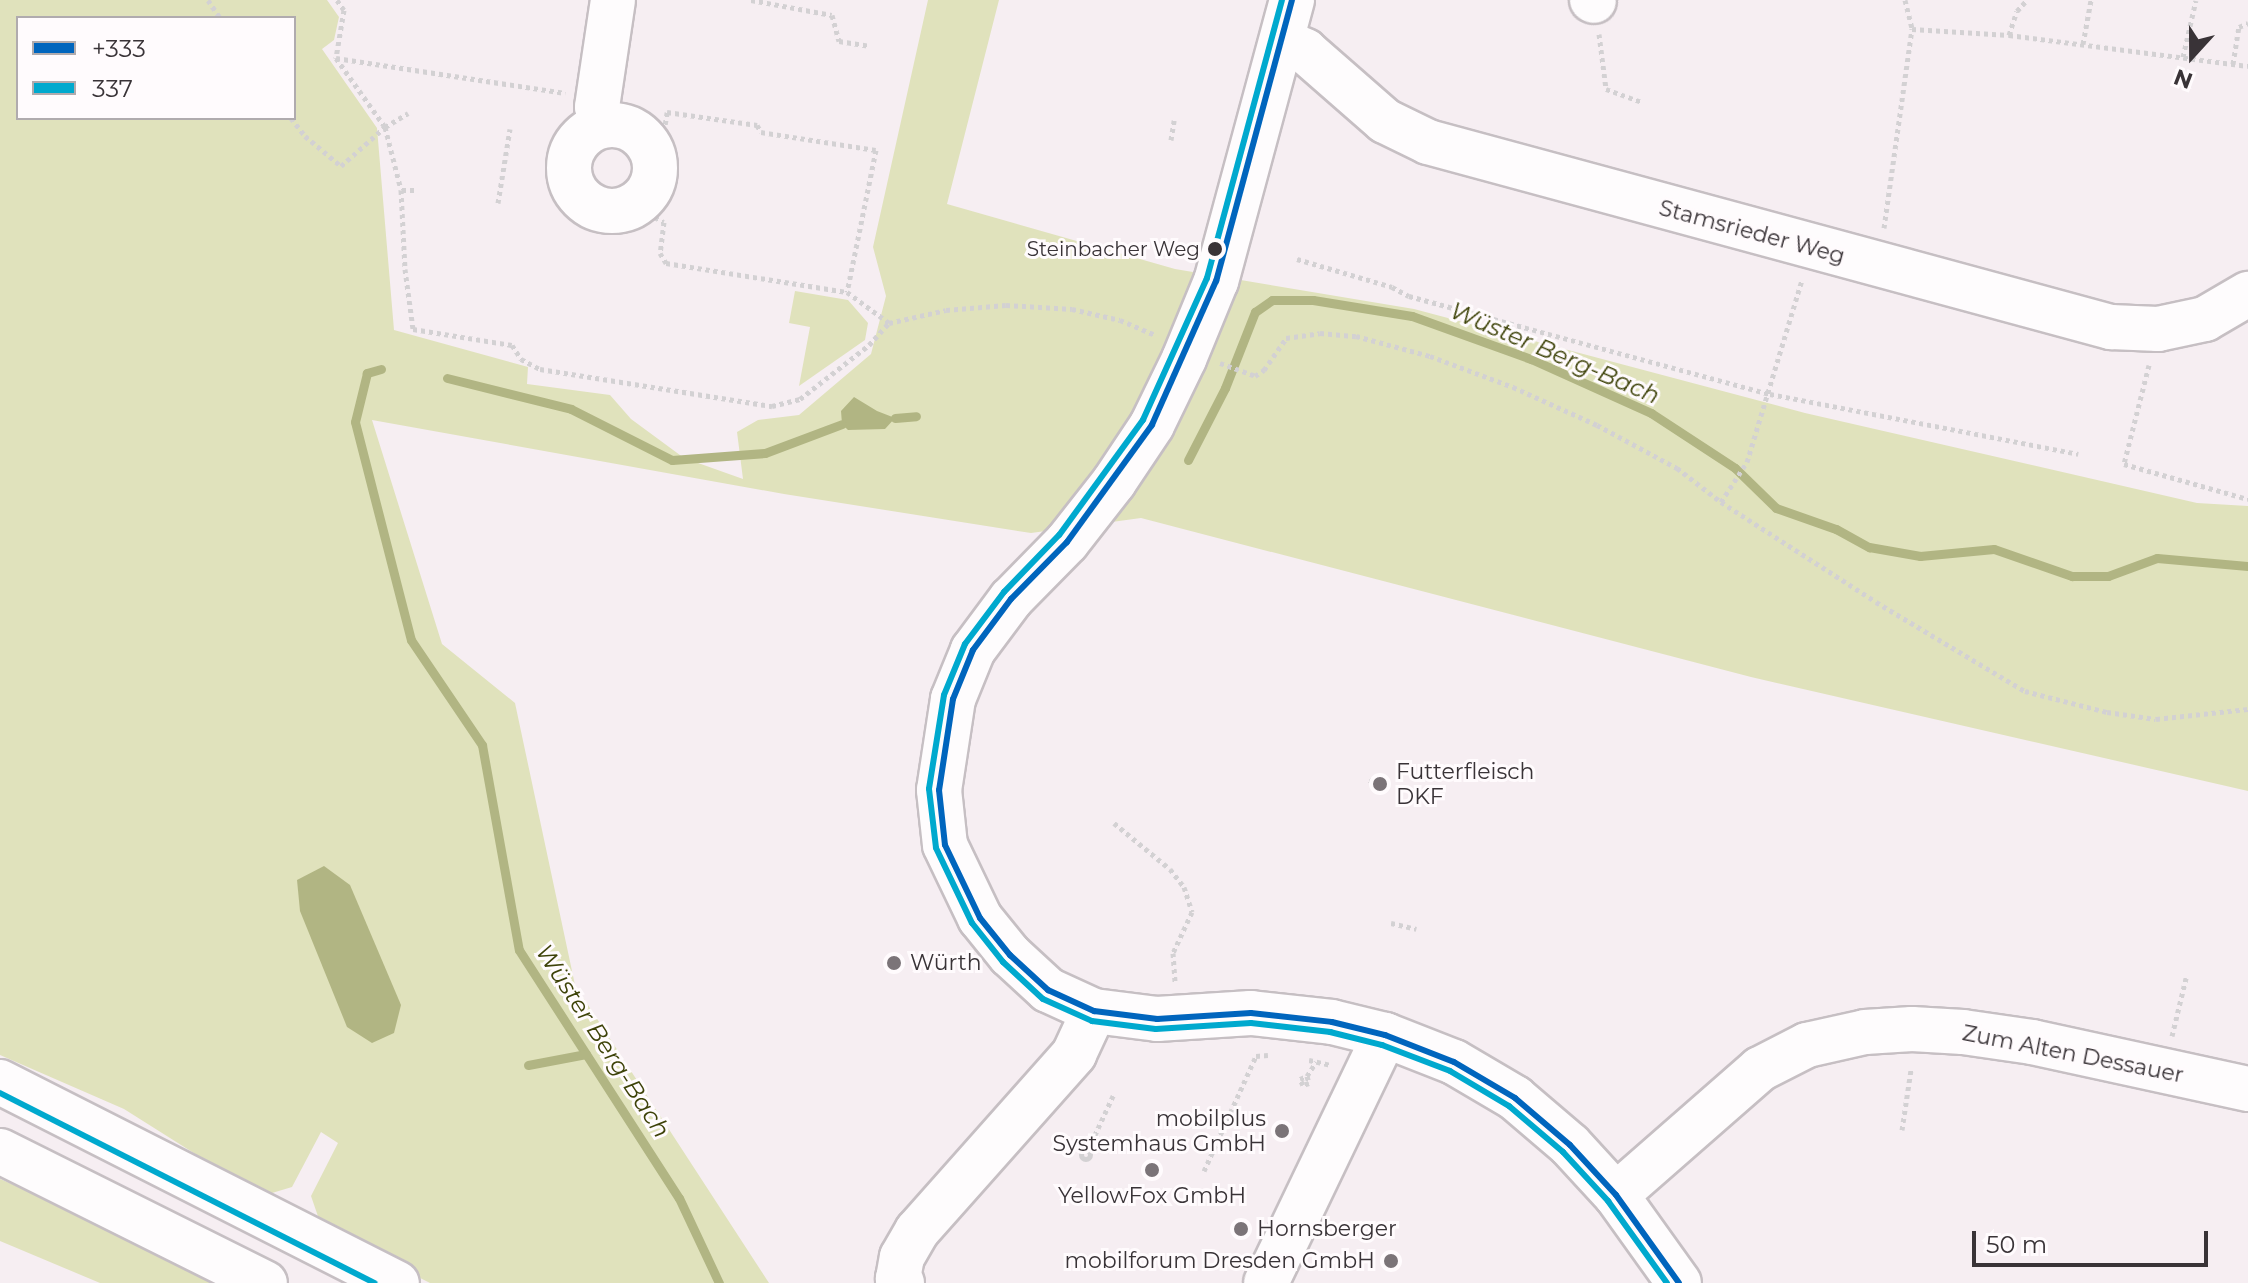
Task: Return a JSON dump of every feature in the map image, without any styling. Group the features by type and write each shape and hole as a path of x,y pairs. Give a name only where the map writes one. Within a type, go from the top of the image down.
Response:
{"street":[{"path":"601,112 637,132 652,153 654,178 647,194 634,205 614,211 595,208 579,196 571,183 571,153 601,112 613,0"},
{"path":"1287,21 1216,281 1204,356 1067,542 1011,599 973,650 953,699 943,746 939,790 945,845 980,918 1010,955 1048,990 1094,1011 1157,1019 1278,1014 1385,1035 1454,1062 1515,1098 1570,1145 1616,1195 1679,1283"},
{"name":"Stamsrieder Weg","path":"1287,21 1305,51 1385,121 1428,142 2111,327 2158,329 2205,319 2248,294"},
{"path":"902,1283 898,1279 902,1257 917,1231 1074,1054 1094,1011"},
{"name":"Zum Alten Dessauer","path":"1616,1195 1760,1069 1807,1045 1865,1032 1912,1029 1963,1032 2032,1042 2248,1089"},
{"path":"1266,1283 1385,1035"},
{"path":"0,1082 397,1283"},
{"path":"0,1151 265,1283"}],"path":[{"path":"337,0 344,10 336,58 385,127 401,190 405,269 413,329 512,345 521,359 540,369 772,406 800,399 869,345 889,323 946,310 1006,305 1072,309 1120,320 1255,376 1264,370 1286,338 1320,333 1356,336 1430,356 1513,387 1597,425 1677,468 1721,502 1876,602 2025,691 2107,712 2156,719 2248,709"},
{"path":"751,0 832,15 839,41 869,46"},
{"path":"1593,0 1606,89 1642,102"},
{"path":"1879,266 1912,29 1905,0"},
{"path":"2009,35 2017,11 2027,0"},
{"path":"2083,44 2091,0"},
{"path":"2183,57 2196,0"},
{"path":"2233,64 2239,27 2248,23"},
{"path":"1912,29 2009,35 2248,66"},
{"path":"336,58 601,112"},
{"path":"664,132 667,112 757,125 761,132 876,150 847,292"},
{"path":"293,120 305,136 341,166 385,127 408,113"},
{"path":"1171,140 1174,120"},
{"path":"498,203 510,129"},
{"path":"401,190 414,190"},
{"path":"634,205 664,222 660,253 666,263 847,292 889,323"},
{"path":"1721,502 1747,462 1770,394 1811,248"},
{"path":"1297,259 1392,287 1423,300 1770,394 2078,454"},
{"path":"2158,329 2124,464 2248,499"},
{"path":"1369,780 1380,784"},
{"path":"1114,823 1170,869 1184,887 1192,912 1173,953 1175,988"},
{"path":"1391,923 1416,929"},
{"path":"2174,1026 2186,978"},
{"path":"1163,988 1188,987"},
{"path":"1204,1171 1256,1056 1271,1055"},
{"path":"1301,1058 1335,1066 1364,1083"},
{"path":"1302,1087 1300,1079 1307,1076 1316,1062"},
{"path":"1902,1130 1911,1070"},
{"path":"1091,1155 1113,1096"}],"shaded area":[{"path":"0,0 327,0 339,17 334,40 322,49 377,128 394,330 528,367 527,384 610,395 631,419 684,458 743,479 737,432 758,420 799,415 871,354 886,296 873,247 928,0 999,0 947,204 1175,269 1414,309 1805,413 2197,503 2248,506 2248,791 1751,677 1141,518 1031,533 784,494 372,420 442,644 515,703 575,985 769,1283 430,1283 322,1228 311,1196 338,1143 321,1132 292,1187 262,1196 124,1109 0,1055"},
{"path":"795,291 848,300 868,323 865,340 799,386 810,327 789,323"},
{"path":"854,397 895,418 885,429 848,430 842,424 841,411"},
{"path":"324,866 350,885 401,1005 394,1033 372,1043 347,1027 300,911 297,880"},
{"path":"0,1179 216,1283 100,1283 0,1241"}],"waterway":[{"name":"Wüster Berg-Bach","path":"1188,460 1225,388 1255,312 1272,300 1313,300 1412,316 1531,359 1651,413 1735,468 1776,508 1836,529 1869,547 1920,556 1994,549 2072,576 2108,576 2157,558 2248,566"},
{"name":"Wüster Berg-Bach","path":"381,369 367,373 355,422 411,640 482,745 519,950 679,1198 719,1283"},
{"name":"Wüster Berg-Bach","path":"447,378 571,409 672,460 765,453 842,424"},
{"path":"895,418 916,416"},
{"path":"528,1065 586,1054"}],"transit line":[{"name":"337","path":"1282,0 1207,278 1143,420 1059,535 1004,592 965,644 944,695 929,789 936,848 972,923 1003,962 1043,999 1092,1021 1156,1029 1251,1023 1330,1032 1382,1045 1450,1071 1509,1106 1563,1152 1608,1201 1667,1283"},
{"name":"+333","path":"1292,0 1216,281 1152,425 1067,542 1011,599 973,650 953,699 939,790 945,845 980,918 1010,955 1048,990 1094,1011 1157,1019 1251,1013 1332,1022 1385,1035 1454,1062 1515,1098 1570,1145 1616,1195 1679,1283"},
{"name":"337","path":"0,1093 375,1283"}],"place":[{"name":"Steinbacher Weg","path":"1215,249"},
{"name":"Futterfleisch DKF","path":"1380,784"},
{"name":"Würth","path":"894,963"},
{"name":"mobilplus Systemhaus GmbH","path":"1282,1131"},
{"name":"YellowFox GmbH","path":"1152,1170"},
{"name":"Hornsberger","path":"1241,1229"},
{"name":"mobilforum Dresden GmbH","path":"1391,1261"}]}
